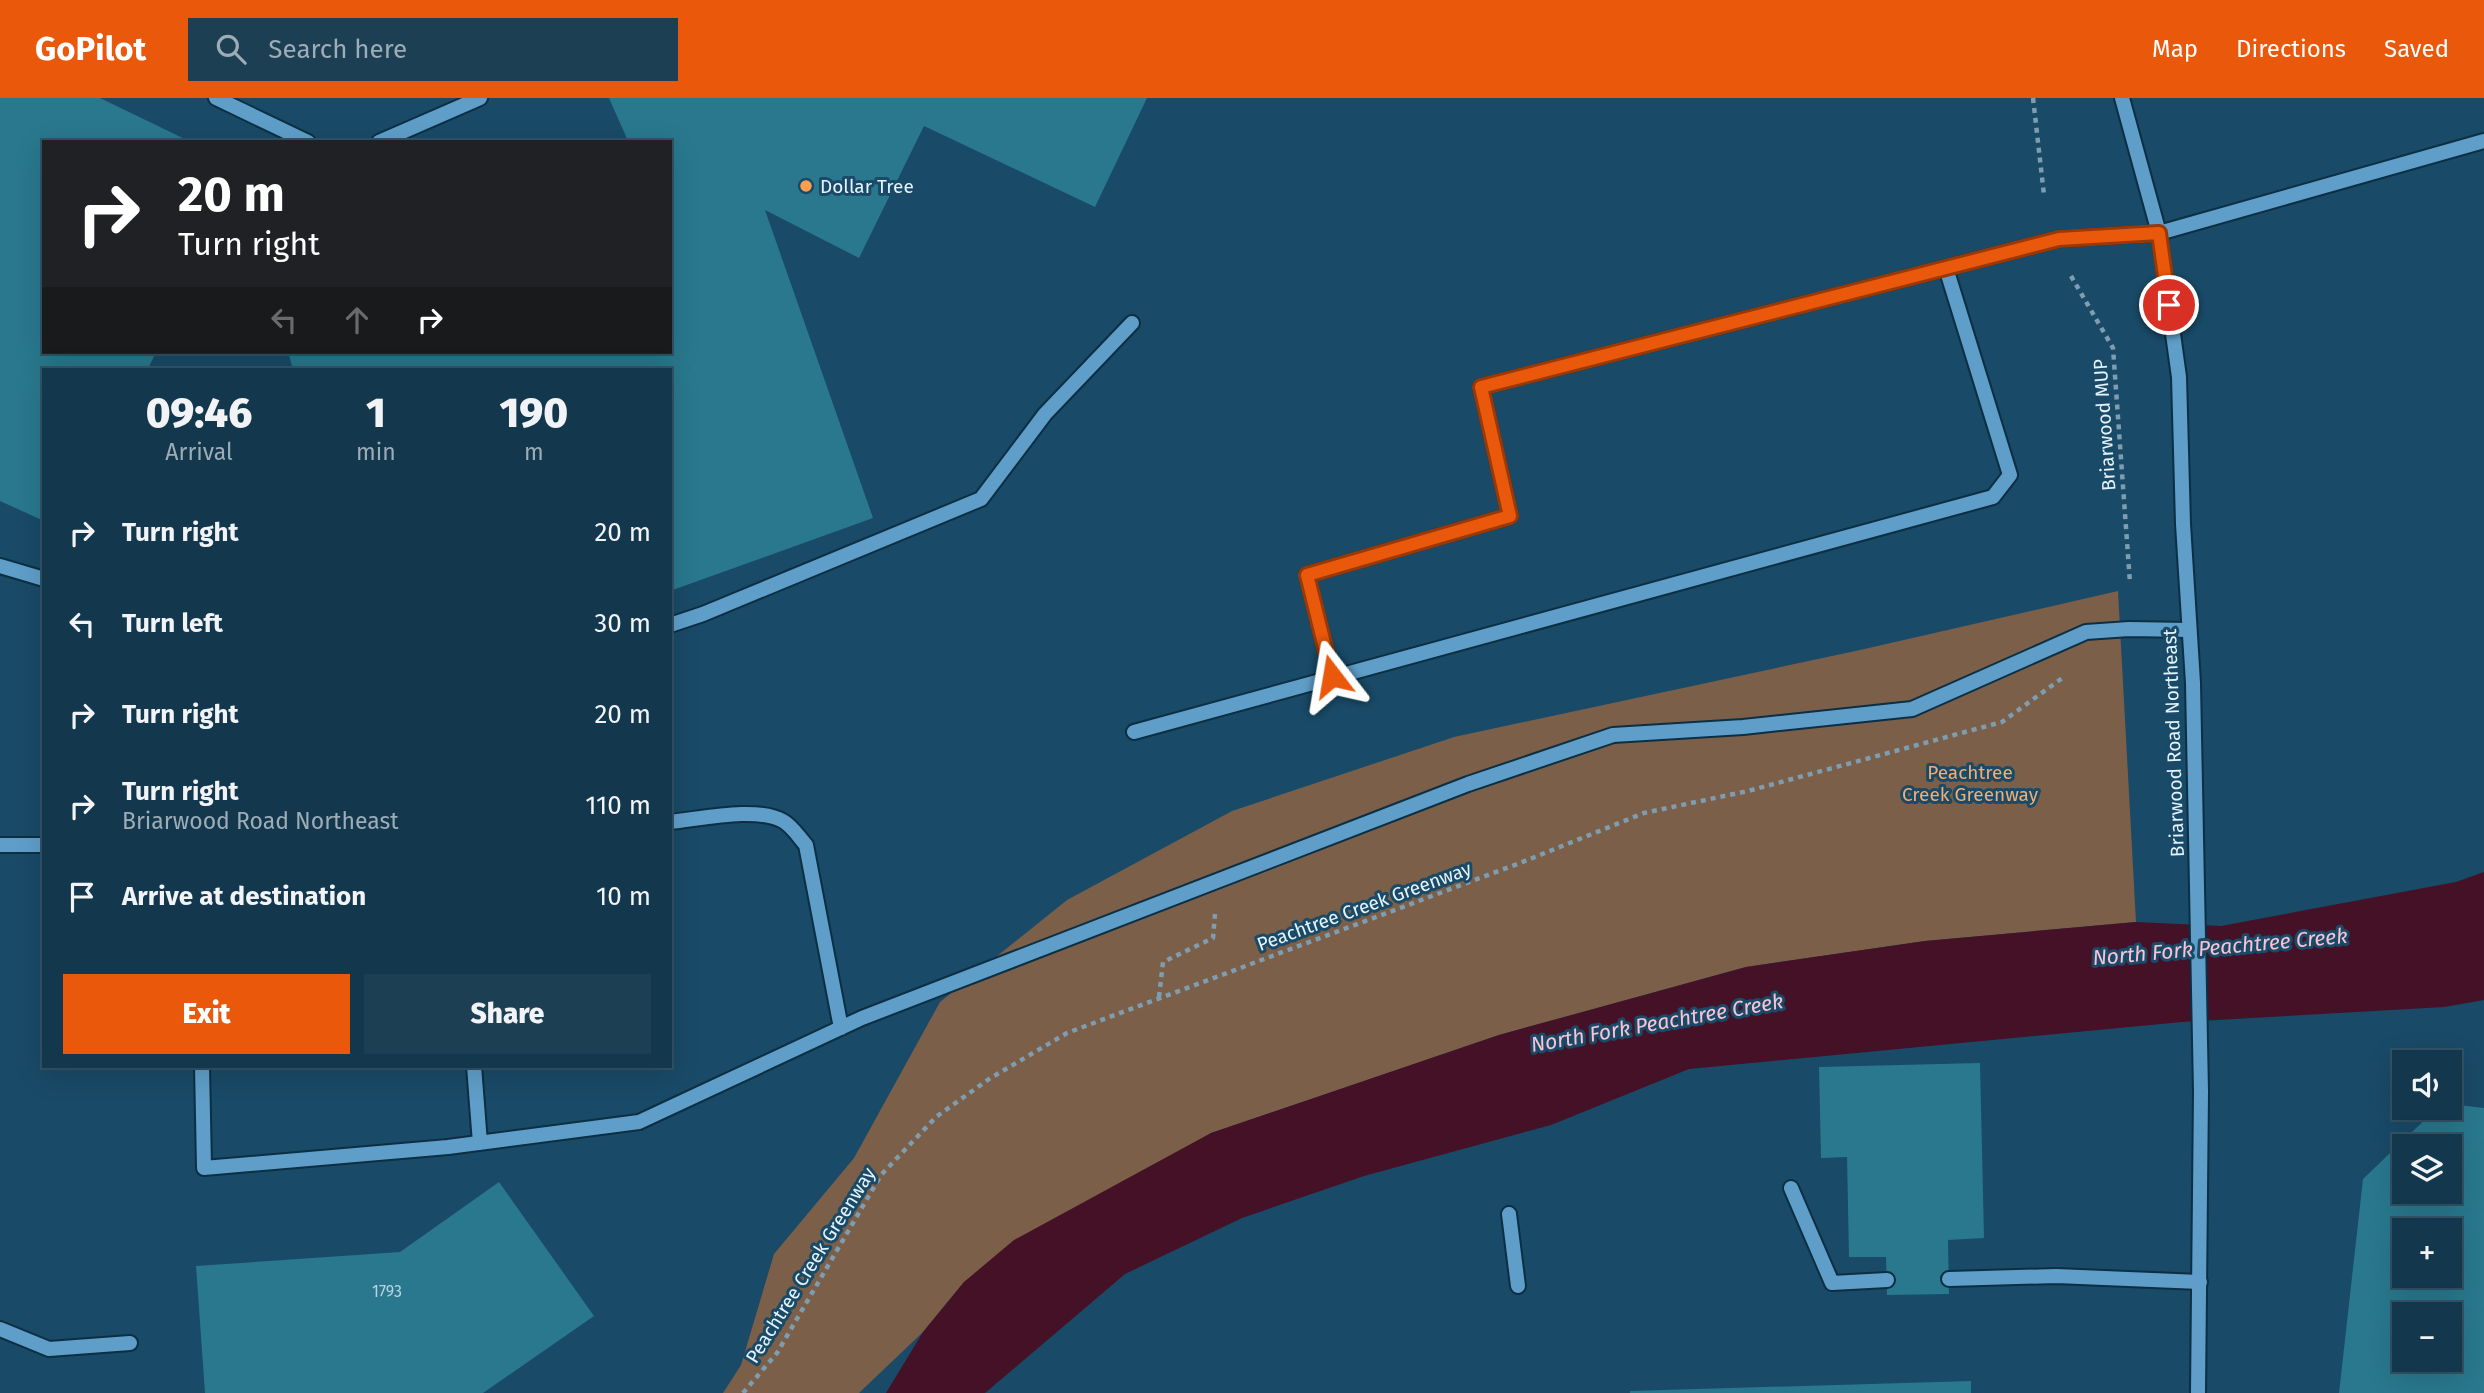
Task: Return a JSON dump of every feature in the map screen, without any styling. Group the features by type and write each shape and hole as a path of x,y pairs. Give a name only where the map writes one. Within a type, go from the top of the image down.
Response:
{"street":[{"path":"216,98 304,140"},
{"path":"384,140 480,98"},
{"name":"Briarwood Road Northeast","path":"2122,98 2159,233 2179,377 2193,683 2201,1092 2198,1393"},
{"path":"1332,676 1307,575 1510,516 1481,387 2059,239 2159,233 2484,141"},
{"path":"1134,732 1993,497 2010,475 1946,268"},
{"path":"672,624 981,499 1045,414 1132,323"},
{"path":"0,566 42,578"},
{"path":"202,1068 204,1168 480,1143 639,1122 841,1028 1468,784 1613,735 1743,727 1912,709 2086,632 2129,629 2189,630"},
{"path":"672,822 745,814 772,816 787,823 806,845 841,1028"},
{"path":"0,845 42,845"},
{"path":"474,1068 480,1143"},
{"path":"1791,1188 1832,1283 1887,1280"},
{"path":"1509,1214 1518,1286"},
{"path":"1949,1279 2056,1276 2200,1282"},
{"path":"0,1329 49,1349 130,1343"}],"path":[{"path":"2033,98 2044,195"},
{"name":"Briarwood MUP","path":"2071,276 2113,348 2130,583"},
{"name":"Peachtree Creek Greenway","path":"743,1393 777,1353 881,1175 936,1117 989,1079 1067,1033 1520,863 1644,813 1748,791 2002,722 2073,671"},
{"path":"1159,997 1163,962 1213,938"}],"green space":[{"name":"Peachtree Creek Greenway","path":"2118,591 2136,922 1925,941 1746,967 1499,1035 1211,1133 964,1282 923,1332 859,1393 723,1393 741,1365 774,1254 854,1158 940,1002 1067,900 1232,811 1454,737 1860,650"}],"water":[{"name":"North Fork Peachtree Creek","path":"2484,872 2484,1000 2444,1007 2182,1022 1689,1069 1551,1125 1364,1176 1242,1218 1125,1274 985,1393 886,1393 923,1332 964,1282 1014,1240 1211,1133 1499,1035 1746,967 1925,941 2136,922 2221,926 2456,882"}],"building":[{"path":"0,98 100,98 187,140 42,140 42,354 155,354 148,368 42,368 42,520 0,501"},
{"path":"609,98 1147,98 1095,207 924,126 859,258 765,210 873,518 672,590 672,368 293,368 289,354 672,354 672,140 628,140"},
{"path":"1980,1063 1984,1238 1948,1240 1949,1294 1887,1295 1886,1257 1849,1257 1847,1157 1821,1158 1819,1067"},
{"path":"2462,1105 2484,1108 2484,1393 2339,1393 2363,1179 2392,1151 2392,1204 2462,1204 2462,1134 2410,1134 2424,1120 2462,1120"},
{"path":"499,1182 594,1316 483,1393 205,1393 196,1266 400,1252"},
{"path":"1971,1381 1971,1393 1630,1393 1630,1391"}],"place":[{"name":"Dollar Tree","path":"806,186"}],"route":[{"path":"1332,676 1307,575 1510,516 1481,387 2059,239 2159,233 2169,305"}]}
